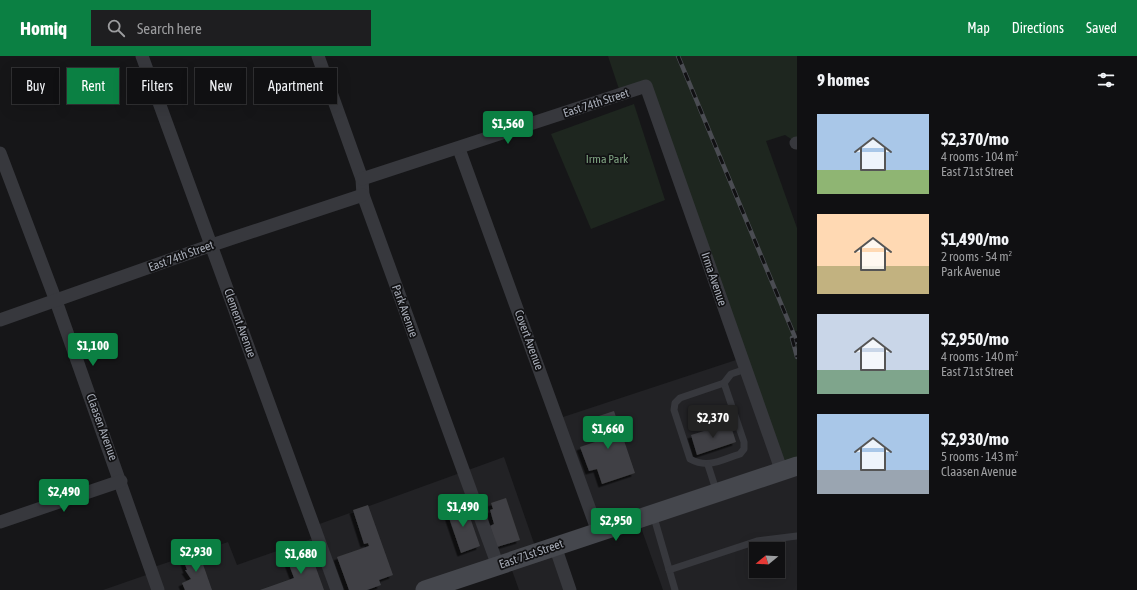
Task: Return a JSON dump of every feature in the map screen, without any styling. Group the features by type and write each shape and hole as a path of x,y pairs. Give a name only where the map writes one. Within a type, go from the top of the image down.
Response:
{"main road":[{"name":"East 71st Street","path":"425,590 789,469"}],"street":[{"name":"Clement Avenue","path":"142,56 337,590"},
{"name":"Park Avenue","path":"318,56 362,179 363,195 498,566"},
{"name":"East 74th Street","path":"362,179 459,149 646,86"},
{"name":"Irma Avenue","path":"646,86 746,369 789,469"},
{"name":"Covert Avenue","path":"459,149 598,532"},
{"name":"Claasen Avenue","path":"0,153 56,301 121,481 158,590"},
{"name":"East 74th Street","path":"0,320 212,245 363,195"},
{"path":"0,522 121,481"},
{"path":"555,546 570,590"}],"lane":[{"path":"724,383 744,442 744,449 740,454 708,465 698,463 690,459 674,410 675,403 680,398 724,383 731,374 746,369"},
{"path":"708,465 718,493"},
{"path":"652,514 675,590"},
{"path":"669,570 757,542 797,536"}],"shaded area":[{"path":"742,358 797,466 797,590 663,590 638,519 598,532 557,419"},
{"path":"504,457 537,552 555,546 570,590 519,590 509,562 442,590 103,590 152,573 151,568 228,542 237,565 317,537 314,526"}],"green space":[{"path":"608,56 797,56 797,143 785,135 766,141 797,228 797,331 793,332 797,342 797,466 782,472 646,87 621,95"},
{"name":"Irma Park","path":"634,104 665,200 591,229 551,134"}],"building":[{"path":"614,411 635,473 602,484 597,469 589,471 580,447 598,441 590,419"},
{"path":"730,423 736,442 697,455 691,435"},
{"path":"506,498 520,540 497,547 490,526 494,524 490,510 493,509 491,503"},
{"path":"465,503 480,546 461,553 446,509"},
{"path":"368,505 393,575 379,580 381,585 367,590 349,590 337,557 369,546 368,543 364,544 353,510"},
{"path":"198,550 212,590 185,590 182,583 191,579 185,570 187,570 182,556"},
{"path":"299,553 300,556 308,553 309,555 311,554 324,590 260,590 294,578 288,562 291,561 290,557"}],"railway":[{"path":"678,56 797,342"},
{"path":"792,338 797,357"}]}
